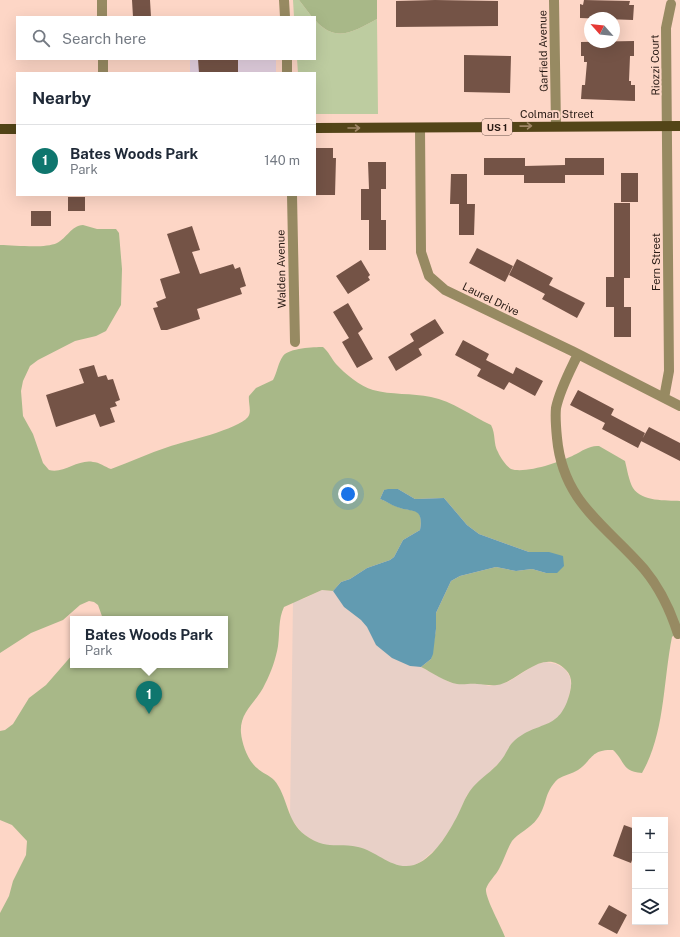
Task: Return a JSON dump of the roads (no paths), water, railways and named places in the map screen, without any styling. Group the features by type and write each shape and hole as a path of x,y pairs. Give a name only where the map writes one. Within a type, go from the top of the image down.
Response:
{"main road":[{"name":"Colman Street","path":"316,128 680,126"},
{"path":"0,129 16,129"}],"street":[{"path":"102,0 102,16"},
{"path":"284,0 285,16"},
{"name":"Garfield Avenue","path":"554,0 556,126"},
{"name":"Riozzi Court","path":"668,126 666,28 672,3"},
{"path":"103,60 103,72"},
{"path":"286,60 287,72"},
{"name":"Fern Street","path":"664,398 669,371 668,126"},
{"name":"Laurel Drive","path":"420,128 421,252 429,276 445,290 578,354 680,406"},
{"name":"Walden Avenue","path":"292,196 295,342"},
{"path":"578,354 564,385 556,412 558,446 564,475 571,489 584,507 649,576 667,609 678,634"}],"water":[{"path":"398,489 415,499 444,498 467,525 479,534 529,552 549,552 563,556 564,566 557,573 546,573 532,569 516,571 496,567 460,576 451,581 436,613 436,629 431,659 421,667 410,666 392,658 376,645 367,627 361,620 344,607 333,591 341,582 350,579 367,568 390,560 394,557 403,540 420,530 420,517 416,512 402,509 380,499 384,490"}],"place":[{"name":"Bates Woods Park","path":"149,714"}]}
